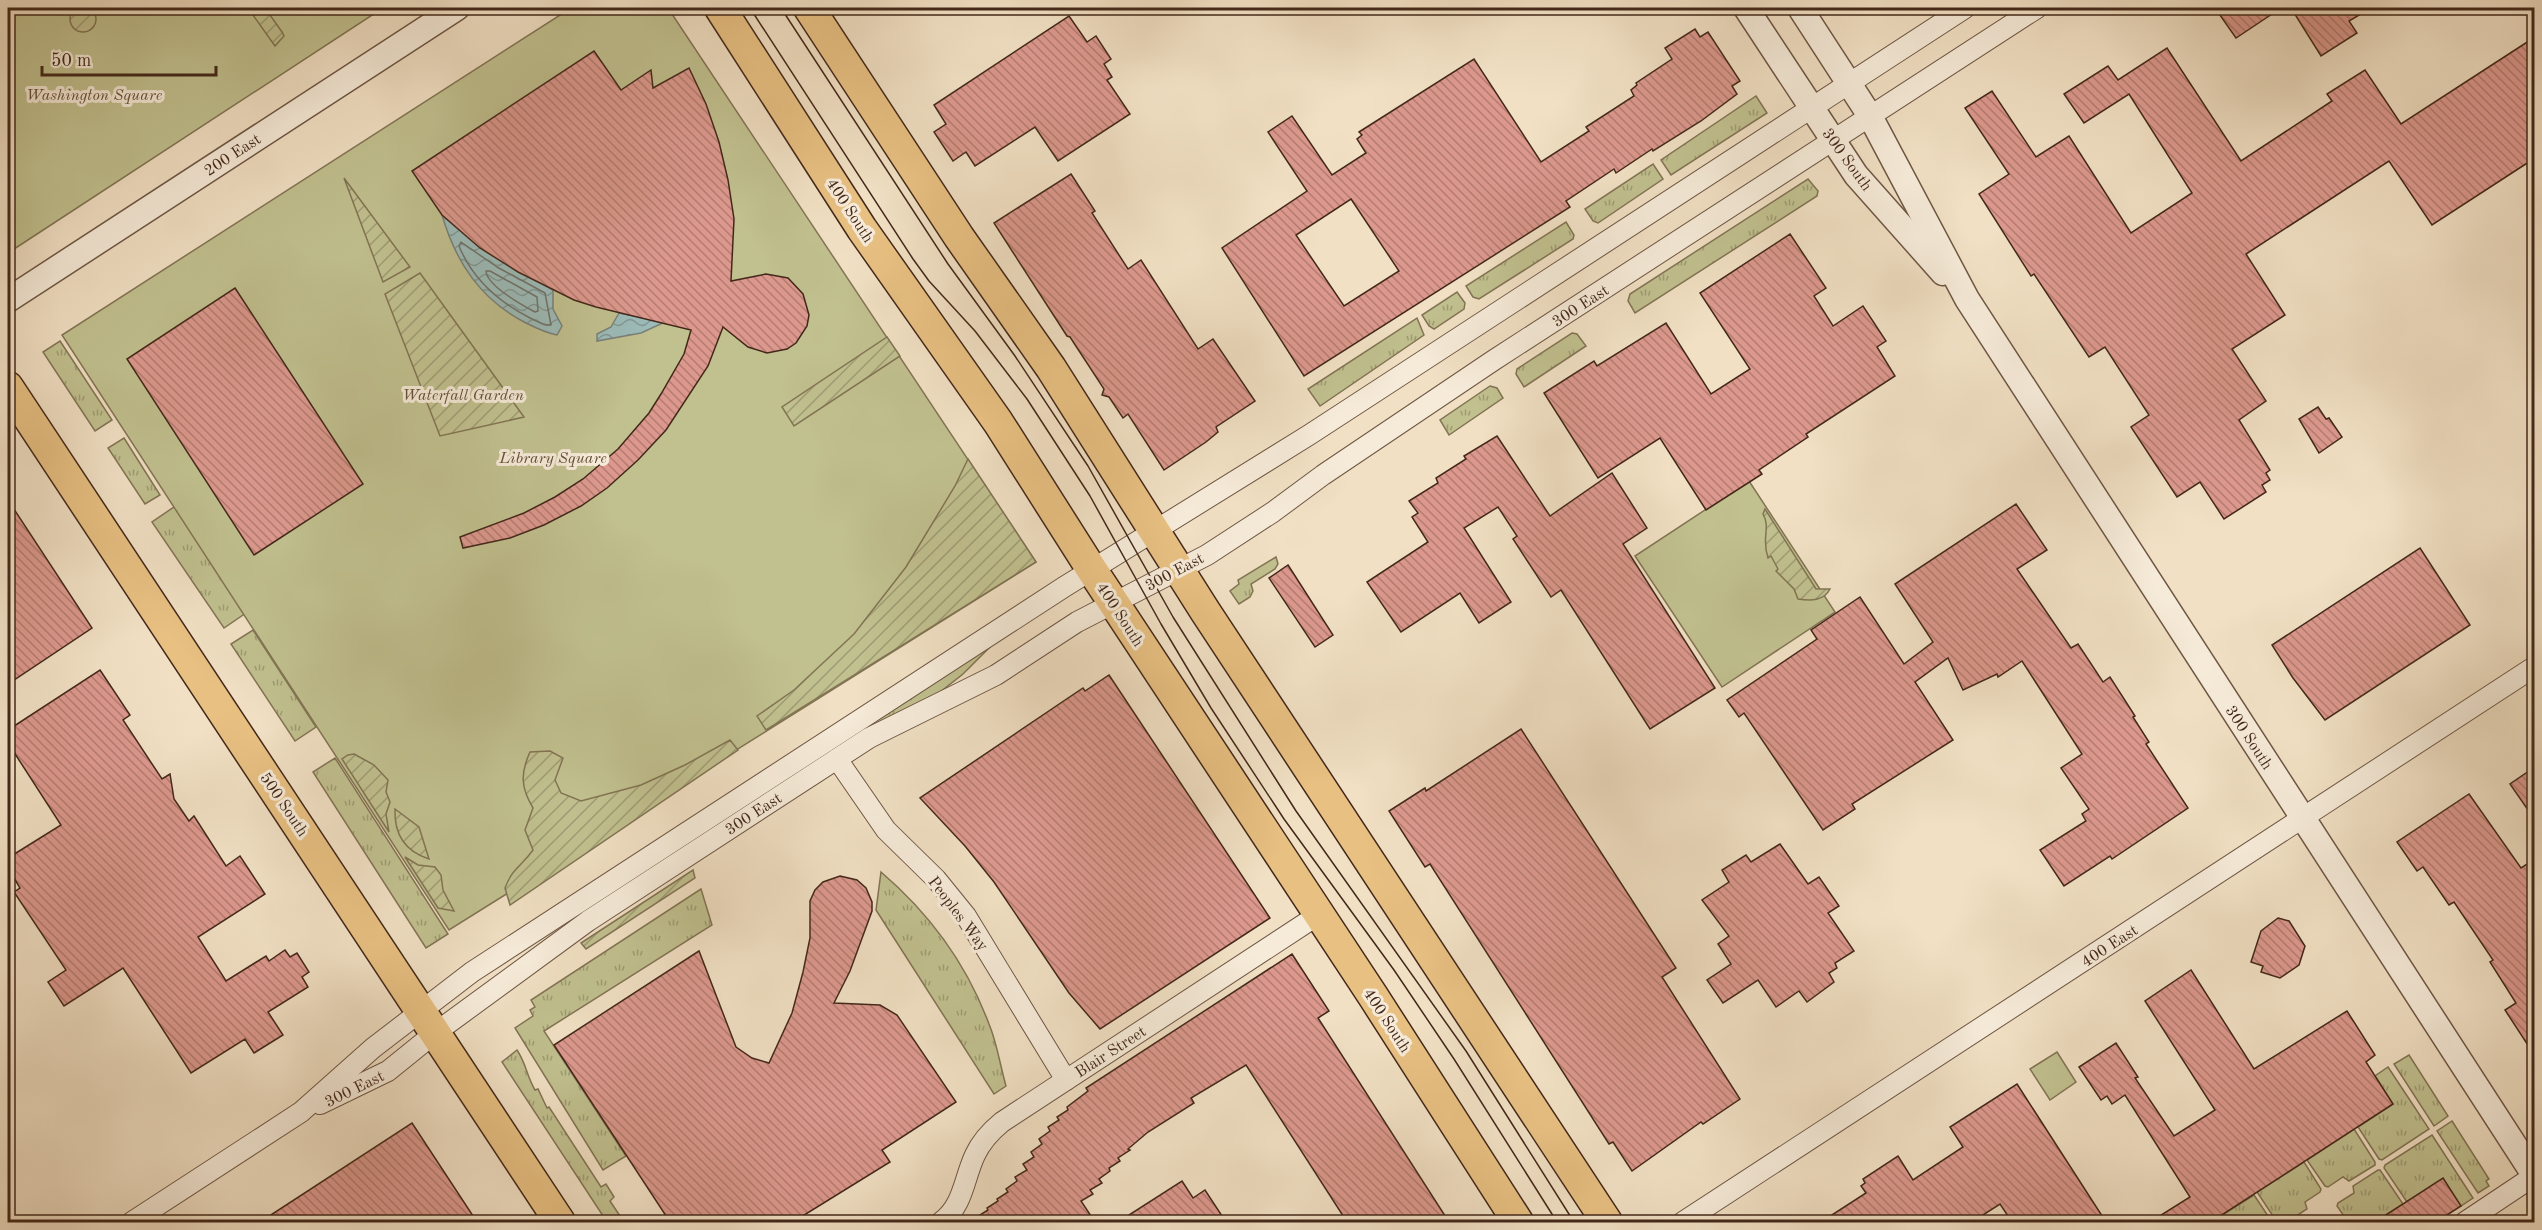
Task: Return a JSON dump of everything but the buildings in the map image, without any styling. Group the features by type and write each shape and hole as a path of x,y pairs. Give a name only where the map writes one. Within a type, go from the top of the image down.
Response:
{"main road":[{"name":"400 South","path":"720,8 862,229 998,422 1092,570 1518,1222"},
{"path":"809,8 952,227 1051,368 1178,569 1607,1222"},
{"name":"500 South","path":"8,387 560,1222"}],"street":[{"name":"200 East","path":"8,300 457,8"},
{"name":"300 South","path":"1746,8 1857,175 1967,299"},
{"name":"300 South","path":"1800,8 1870,116 1967,299 2535,1176"},
{"name":"300 East","path":"301,1112 378,1078 472,972 1092,570 1309,435 1965,8"},
{"name":"300 East","path":"132,1222 158,1216 301,1112 373,1048 428,1022 891,726 996,675 1077,622 1207,555 1486,365 2037,8"},
{"name":"400 East","path":"1683,1222 2535,667"},
{"name":"Peoples Way","path":"837,759 886,830 936,879 966,916 1066,1080"},
{"name":"Blair Street","path":"941,1222 955,1209 975,1155 986,1137 1002,1122 1318,915"},
{"path":"2465,1222 2535,1176"}],"green space":[{"path":"83,6 92,10 96,19 92,28 83,32 74,28 70,19 74,10"},
{"name":"Washington Square","path":"8,8 383,8 8,253"},
{"path":"248,8 265,8 284,36 275,46"},
{"name":"Library Square","path":"571,8 668,8 1036,562 449,930 62,335"},
{"path":"1756,96 1767,113 1671,175 1661,160"},
{"path":"1653,164 1663,179 1598,223 1593,221 1585,209"},
{"path":"344,178 410,267 383,282"},
{"path":"1808,179 1818,191 1817,196 1635,313 1628,301 1630,294"},
{"path":"1566,222 1574,235 1573,239 1479,299 1473,297 1466,286"},
{"name":"Waterfall Garden","path":"420,273 524,417 440,436 385,294"},
{"path":"1457,292 1465,303 1464,309 1434,329 1429,326 1422,315"},
{"path":"1417,318 1424,335 1320,406 1308,389"},
{"path":"1572,333 1577,334 1586,346 1524,387 1516,374 1517,369"},
{"path":"887,337 900,356 794,426 782,407"},
{"path":"60,341 112,420 95,431 43,352"},
{"path":"1490,386 1497,388 1503,398 1449,435 1440,420"},
{"path":"124,438 160,495 145,504 108,448"},
{"path":"968,459 1036,562 766,730 757,716 794,690 854,634 906,567 955,486"},
{"path":"1749,481 1835,612 1722,687 1635,556"},
{"path":"190,496 262,602 224,628 152,522"},
{"path":"1765,509 1816,589 1830,589 1821,598 1798,599 1794,589 1776,571 1778,569 1771,556 1768,558 1766,551 1766,524 1763,514"},
{"path":"1276,557 1278,564 1275,569 1251,584 1253,591 1250,597 1239,604 1230,591 1239,584 1238,580"},
{"path":"253,630 316,727 295,741 231,644"},
{"path":"994,643 963,674 940,692 810,765 808,762"},
{"path":"730,740 738,750 510,905 505,888 514,871 533,850 525,830 533,808 523,781 530,752 550,751 563,758 555,780 561,793 581,801 641,785 685,765"},
{"path":"354,754 374,765 388,780 386,792 390,802 386,814 389,832 342,759"},
{"path":"335,758 448,934 426,948 313,772"},
{"path":"395,809 419,827 429,859 420,856 402,840 396,826"},
{"path":"405,857 418,865 435,867 441,875 443,890 454,911 438,908"},
{"path":"693,870 695,878 586,949 581,943"},
{"path":"881,872 915,905 945,941 970,981 992,1031 1006,1086 994,1094 876,910"},
{"path":"701,889 712,925 544,1031 626,1156 603,1170 515,1028 533,1016 530,1010 535,1007 531,1000"},
{"path":"517,1050 535,1090 538,1089 547,1108 549,1107 601,1187 606,1184 614,1197 610,1201 624,1222 607,1222 502,1062"},
{"path":"2057,1052 2076,1082 2050,1100 2030,1069"},
{"path":"2409,1055 2448,1116 2434,1126 2394,1064"},
{"path":"2388,1067 2429,1129 2382,1160 2379,1159 2358,1127 2393,1104 2375,1076"},
{"path":"2452,1121 2489,1179 2486,1181 2489,1186 2478,1193 2437,1131"},
{"path":"2354,1129 2375,1165 2349,1181 2343,1177 2328,1187 2325,1186 2307,1160"},
{"path":"2432,1135 2473,1198 2461,1206 2407,1202 2384,1168 2385,1165"},
{"path":"2304,1162 2321,1189 2320,1192 2305,1202 2307,1209 2287,1222 2277,1222 2257,1192"},
{"path":"2378,1170 2403,1204 2375,1222 2348,1222 2337,1206 2338,1203 2354,1193 2353,1186"},
{"path":"2254,1195 2272,1222 2211,1222"}],"water":[{"path":"442,215 480,248 553,290 553,309 562,326 557,335 510,314 483,291 463,264"},
{"path":"619,313 665,322 641,333 597,341 597,334 611,327"}],"tram line":[{"path":"750,8 913,259 929,281 975,331 1027,399 1090,496 1211,708 1284,819 1394,970 1454,1059 1557,1222"},
{"path":"781,8 948,264 1015,356 1088,466 1173,617 1296,811 1466,1051 1574,1222"}]}
